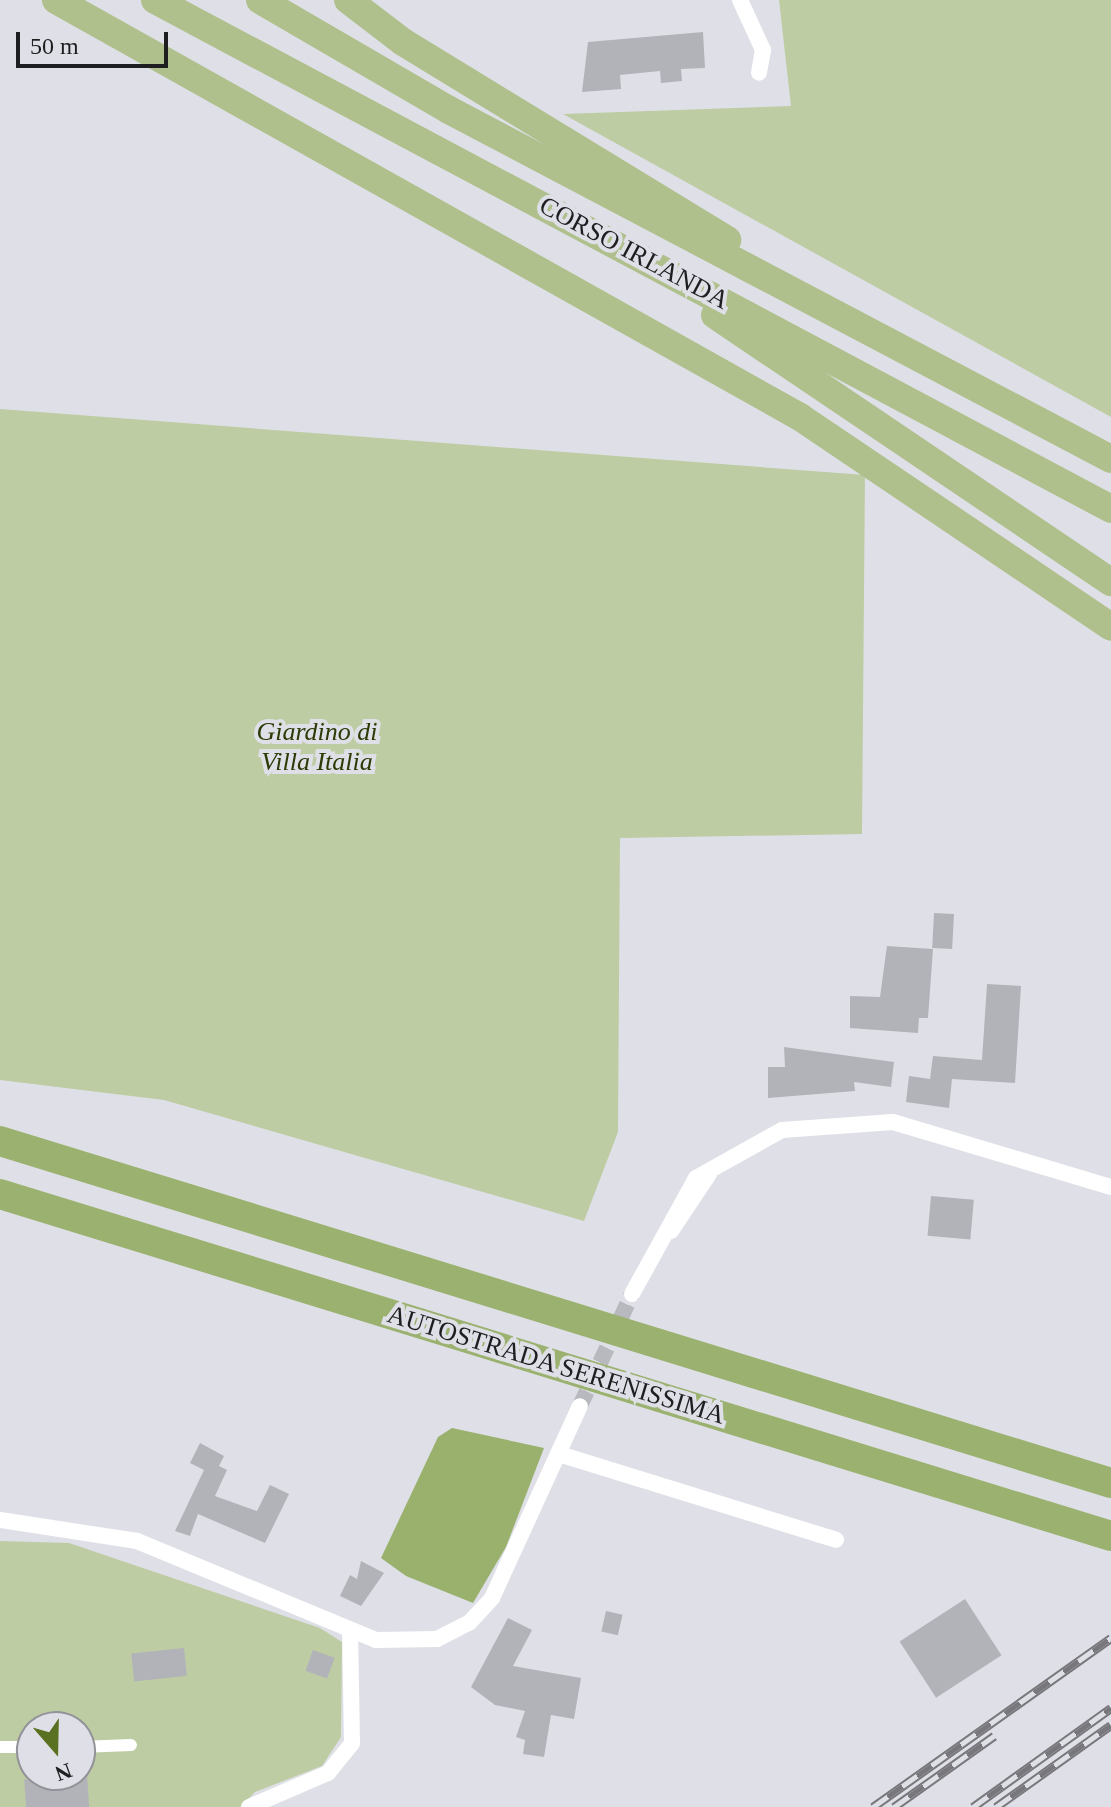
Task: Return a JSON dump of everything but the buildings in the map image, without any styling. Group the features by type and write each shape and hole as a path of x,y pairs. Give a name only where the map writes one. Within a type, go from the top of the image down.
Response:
{"highway":[{"path":"56,0 800,417 1111,627"},
{"name":"CORSO IRLANDA","path":"155,0 1111,509"},
{"name":"CORSO IRLANDA","path":"260,0 449,110 1111,459"},
{"path":"348,0 403,42 681,206 809,299"},
{"path":"628,250 679,293 829,386 1111,582"},
{"name":"AUTOSTRADA SERENISSIMA","path":"0,1141 1111,1483"},
{"name":"AUTOSTRADA SERENISSIMA","path":"0,1194 1111,1536"}],"street":[{"path":"740,0 763,50 759,73"},
{"path":"632,1294 660,1241 714,1166 782,1130 893,1122 1111,1187"},
{"path":"0,1520 137,1541 350,1632 402,1644 437,1639 469,1623 492,1598 580,1406"},
{"path":"559,1454 836,1540"},
{"path":"249,1807 328,1773 352,1743 350,1632"},
{"path":"96,1746 131,1745"}],"green space":[{"path":"779,0 1111,0 1111,417 563,114 791,106"},
{"name":"Giardino di Villa Italia","path":"0,409 865,475 862,834 620,838 618,1132 584,1221 164,1100 0,1080"},
{"path":"452,1428 544,1448 506,1547 473,1603 406,1576 381,1558 438,1437"},
{"path":"0,1541 69,1543 320,1628 342,1642 341,1737 322,1766 255,1792 241,1807 0,1807"}],"tunnel":[{"path":"580,1406 632,1294"}],"railway":[{"path":"873,1807 1111,1638"},
{"path":"973,1807 1111,1708"},
{"path":"996,1807 1111,1725"},
{"path":"894,1807 994,1736"}]}
